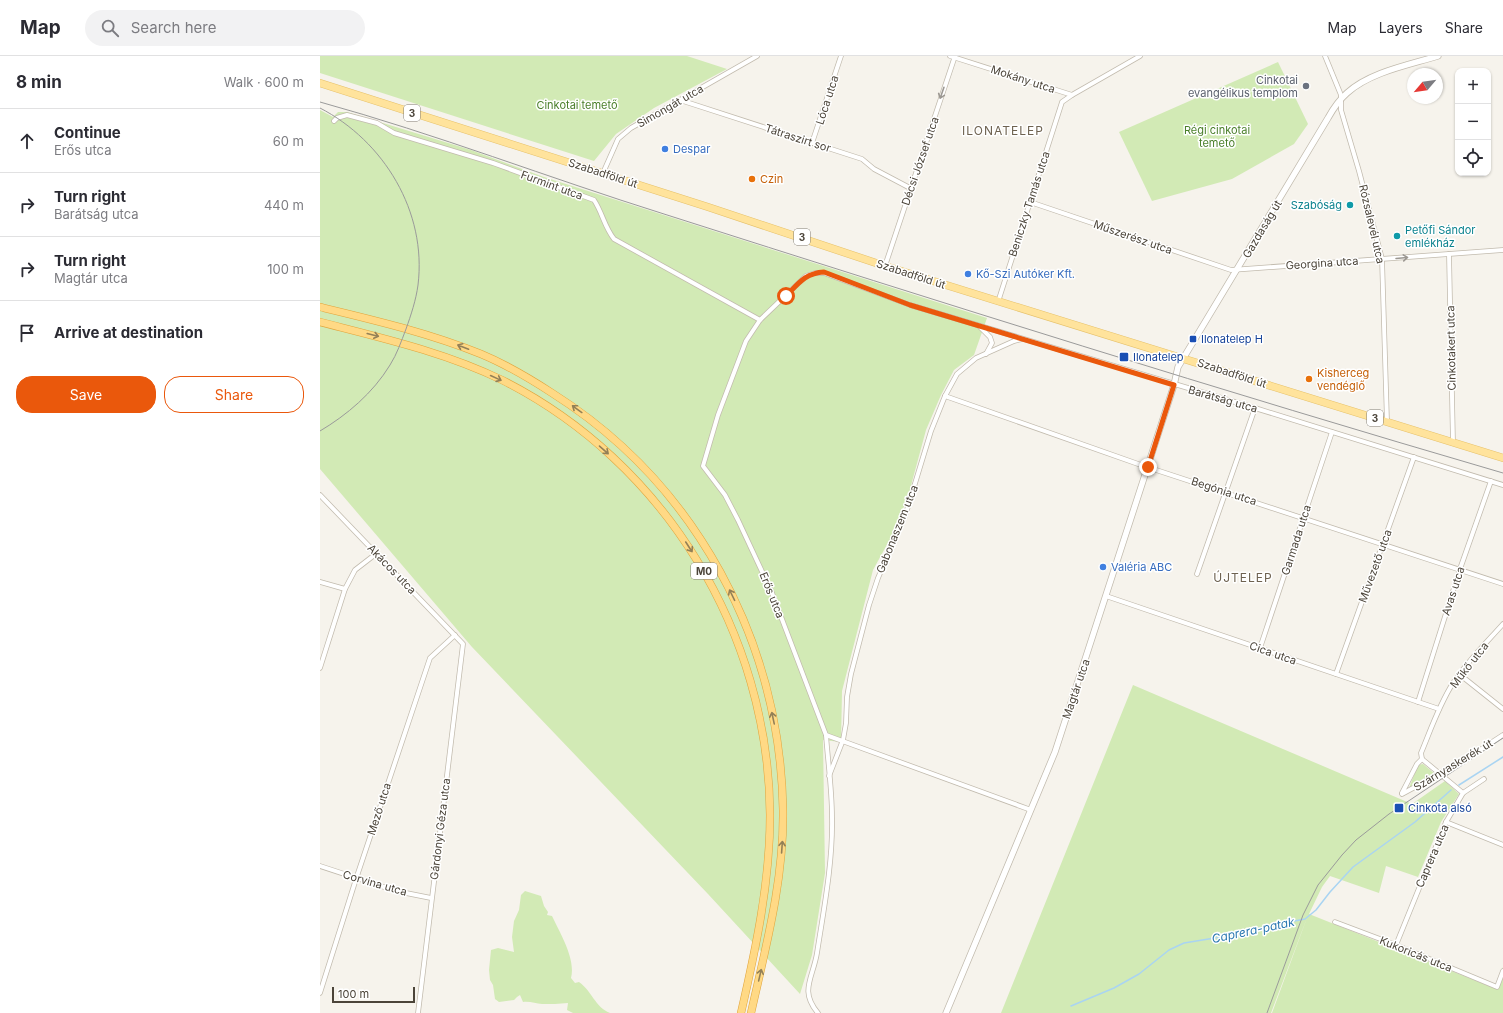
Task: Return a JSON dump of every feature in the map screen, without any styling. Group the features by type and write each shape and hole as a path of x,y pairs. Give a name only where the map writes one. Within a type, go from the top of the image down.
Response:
{"highway":[{"name":"M0","path":"320,307 391,325 457,345 483,355 539,384 592,420 636,459 658,482 692,525 703,542 734,599 755,650 771,705 781,766 783,816 780,869 771,924 751,1013"},
{"name":"M0","path":"320,322 432,352 465,364 536,399 583,432 631,475 674,524 697,559 722,605 745,662 757,704 767,764 770,815 766,877 760,928 741,1013"}],"main road":[{"name":"Szabadföld út","path":"320,83 998,302 1184,358 1503,458"}],"street":[{"name":"Simongát utca","path":"603,174 618,139 631,128 757,56"},
{"name":"Lóca utca","path":"812,143 841,56"},
{"name":"Mokány utca","path":"953,56 1072,95"},
{"name":"Décsi József utca","path":"885,266 953,56"},
{"name":"Beniczky Tamás utca","path":"998,302 1062,102 1140,56"},
{"name":"Rózsalevél utca","path":"1325,56 1341,95 1341,110 1382,259 1387,422"},
{"name":"Gazdaság út","path":"1184,358 1328,118 1341,100 1356,86 1372,78 1438,56"},
{"name":"Tátraszirt sor","path":"680,100 862,159 874,169 910,188"},
{"name":"Furmint utca","path":"334,121 337,118 347,115 377,123 394,133 493,163 594,200 601,210 607,230 614,239 760,320"},
{"name":"Műszerész utca","path":"1030,202 1229,269 1238,270"},
{"name":"Georgina utca","path":"1238,270 1503,250"},
{"name":"Cinkotakert utca","path":"1449,254 1453,443"},
{"name":"Barátság utca","path":"806,276 824,272 910,305 1174,385 1256,408 1503,485"},
{"name":"Erős utca","path":"806,276 760,320 746,341 718,415 703,466 725,495 772,593 826,735"},
{"path":"977,325 990,337 992,343 986,354"},
{"name":"Gabonaszem utca","path":"829,776 843,740 850,674 869,605 878,578 906,514 931,431 945,396 957,374 976,358 1014,341 1024,339"},
{"name":"Magtár utca","path":"946,1013 1055,752 1148,467 1174,385 1178,367 1184,358"},
{"name":"Begónia utca","path":"945,396 1141,466 1226,492 1503,584"},
{"path":"1197,574 1256,408"},
{"name":"Garmada utca","path":"1260,648 1332,432"},
{"name":"Művezető utca","path":"1336,674 1414,457"},
{"name":"Avas utca","path":"1418,702 1460,569 1490,481"},
{"name":"Akácos utca","path":"320,495 463,644"},
{"path":"320,668 345,590 355,570 376,553"},
{"path":"320,582 345,590"},
{"name":"Cica utca","path":"1106,596 1439,709"},
{"name":"Műkő utca","path":"1422,759 1421,753 1439,709 1459,674 1503,624"},
{"name":"Mező utca","path":"320,993 356,879 430,658 454,635"},
{"name":"Gárdonyi Géza utca","path":"418,1013 463,644"},
{"path":"1459,674 1503,709"},
{"path":"818,1013 808,998 808,991 816,956 829,871 832,817 826,735 1031,810"},
{"name":"Szárnyaskerék út","path":"1422,759 1417,764 1402,794 1463,761 1503,735"},
{"path":"1422,759 1463,793"},
{"name":"Caprera utca","path":"1396,945 1446,822 1463,793 1484,779"},
{"path":"1446,822 1503,845"},
{"name":"Corvina utca","path":"320,866 396,891 431,898"},
{"name":"Kukoricás utca","path":"1335,922 1396,945 1497,987 1503,970"}],"green space":[{"name":"Cinkotai temető","path":"320,56 687,56 727,69 654,108 616,134 594,161 320,73"},
{"name":"Régi cinkotai temető","path":"1278,62 1308,124 1294,144 1232,179 1152,201 1119,132"},
{"path":"320,110 333,117 338,112 347,112 471,150 544,177 987,318 974,355 954,370 941,395 926,430 909,493 895,530 873,570 842,691 841,742 823,740 825,873 812,955 800,994 708,894 472,647 320,469"},
{"path":"1133,685 1412,804 1445,781 1459,794 1441,822 1418,877 1386,866 1379,893 1330,876 1322,887 1309,914 1494,988 1503,967 1503,1013 1272,1013 1308,915 1271,1013 1001,1013"},
{"path":"1423,764 1435,774 1409,788 1418,765"},
{"path":"525,891 541,896 544,906 548,912 547,915 552,916 563,938 569,955 572,971 571,978 575,983 579,982 601,1007 610,1013 573,1013 567,1010 568,1003 542,1004 523,1002 520,995 514,1000 499,1002 495,999 489,970 491,950 498,948 514,952 512,937 514,921 519,910 521,895"}],"waterway":[{"name":"Caprera-patak","path":"1459,785 1503,757"},
{"name":"Caprera-patak","path":"1071,1006 1114,988 1139,974 1169,950 1184,943 1227,936 1305,919 1316,910 1353,867 1415,822 1451,790"}],"tram line":[{"path":"320,102 407,128 621,200 978,313 1503,473"},
{"path":"320,108 343,122 364,139 382,159 408,206 415,231 419,258 418,285 415,302 399,348 392,361 368,394 340,418 320,431"},
{"path":"1267,1013 1303,915 1318,885 1342,855 1356,840 1389,814 1503,738"}],"place":[{"name":"Cinkotai evangélikus templom","path":"1306,86"},
{"name":"Despar","path":"665,149"},
{"name":"Czin","path":"752,179"},
{"name":"Szabóság","path":"1350,205"},
{"name":"Petőfi Sándor emlékház","path":"1397,236"},
{"name":"Kő-Szi Autóker Kft.","path":"968,274"},
{"name":"Ilonatelep H","path":"1193,339"},
{"name":"Ilonatelep","path":"1124,357"},
{"name":"Kisherceg vendéglő","path":"1309,379"},
{"name":"Valéria ABC","path":"1103,567"},
{"name":"Cinkota alsó","path":"1399,808"}],"district":[{"name":"ILONATELEP","path":"1003,130"},
{"name":"ÚJTELEP","path":"1243,577"}],"route":[{"path":"786,296 806,276 824,272 910,305 1174,385 1148,467"}]}
